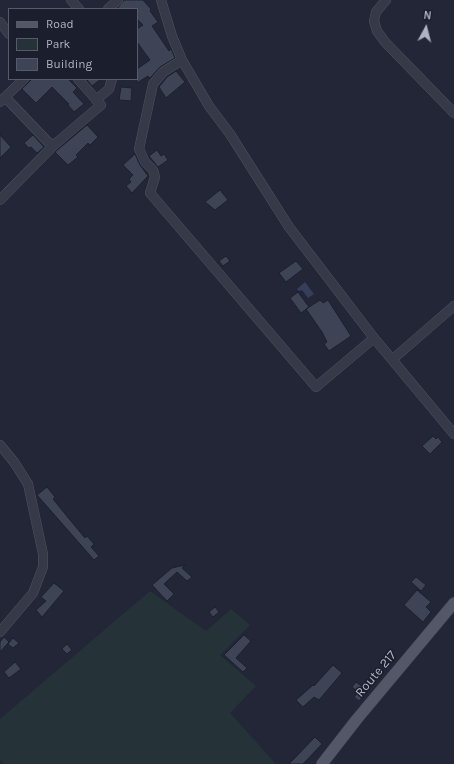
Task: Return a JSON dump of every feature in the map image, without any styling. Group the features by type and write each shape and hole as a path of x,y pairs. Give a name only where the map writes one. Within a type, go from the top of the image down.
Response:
{"main road":[{"name":"Route 217","path":"322,764 357,719 454,603"}],"street":[{"path":"70,0 78,8"},
{"path":"109,8 118,0"},
{"path":"161,0 172,36 182,60 209,106 230,134 289,228 374,338 454,434"},
{"path":"386,0 376,12 374,21 377,31 385,42 454,113"},
{"path":"0,22 8,33"},
{"path":"182,60 163,72 156,79 152,88 140,149 145,162 153,170 155,177 150,193 316,388 374,338"},
{"path":"23,80 2,100 49,143 54,145"},
{"path":"0,200 54,145 101,105 79,80"},
{"path":"96,100 109,89 112,80"},
{"path":"393,359 454,306"},
{"path":"0,445 14,462 28,484 44,554 43,567 32,593 0,632"}],"green space":[{"path":"150,591 206,631 231,609 250,625 220,655 256,686 230,713 276,764 4,764 0,760 0,719"}],"water":[{"path":"305,282 314,294 308,298 302,290 299,291 297,289"}],"building":[{"path":"124,0 143,0 151,9 150,11 158,22 152,26 169,51 171,49 175,58 160,67 150,78 148,76 137,83 138,68 150,60 138,43 138,28 143,25 138,20 138,8 118,8"},
{"path":"176,71 185,82 166,98 159,87 167,77"},
{"path":"31,80 69,80 77,88 73,92 84,104 74,112 68,105 69,104 52,87 36,103 22,89"},
{"path":"87,80 100,80 92,86"},
{"path":"121,87 132,88 131,101 119,100"},
{"path":"87,125 98,137 90,145 88,143 76,155 78,157 68,165 55,152"},
{"path":"0,135 11,147 0,158"},
{"path":"33,135 44,147 37,153 24,143"},
{"path":"157,150 161,156 164,154 168,160 158,167 149,156"},
{"path":"135,154 140,165 148,176 132,193 126,186 131,182 129,179 133,175 123,165"},
{"path":"220,190 228,200 215,210 205,202"},
{"path":"226,256 230,261 223,266 219,261"},
{"path":"296,261 303,269 286,282 279,273"},
{"path":"298,292 309,307 301,313 290,298"},
{"path":"320,300 323,303 328,300 351,336 329,351 324,344 327,342 322,332 306,309"},
{"path":"433,436 436,439 438,437 442,442 430,454 422,446"},
{"path":"47,487 55,497 53,499 70,520 85,538 87,536 94,544 91,547 99,556 94,560 37,495"},
{"path":"185,565 182,568 192,577 187,581 177,572 164,584 174,594 167,601 152,585 172,568"},
{"path":"416,577 426,585 421,591 411,582"},
{"path":"54,583 64,591 42,617 36,610 46,601 41,597"},
{"path":"417,590 431,602 426,607 431,612 423,622 404,605"},
{"path":"215,607 219,612 213,617 209,612"},
{"path":"244,635 251,641 236,658 247,668 243,672 224,655"},
{"path":"4,637 9,642 0,652 0,642"},
{"path":"13,638 19,643 13,648 8,644"},
{"path":"67,644 72,650 67,654 62,649"},
{"path":"15,662 21,669 9,678 4,672"},
{"path":"333,665 342,673 319,700 314,697 303,707 296,700 313,685 314,686"},
{"path":"356,682 368,691 359,701 354,697 358,692 352,687"},
{"path":"315,737 322,744 303,764 289,764"}]}
